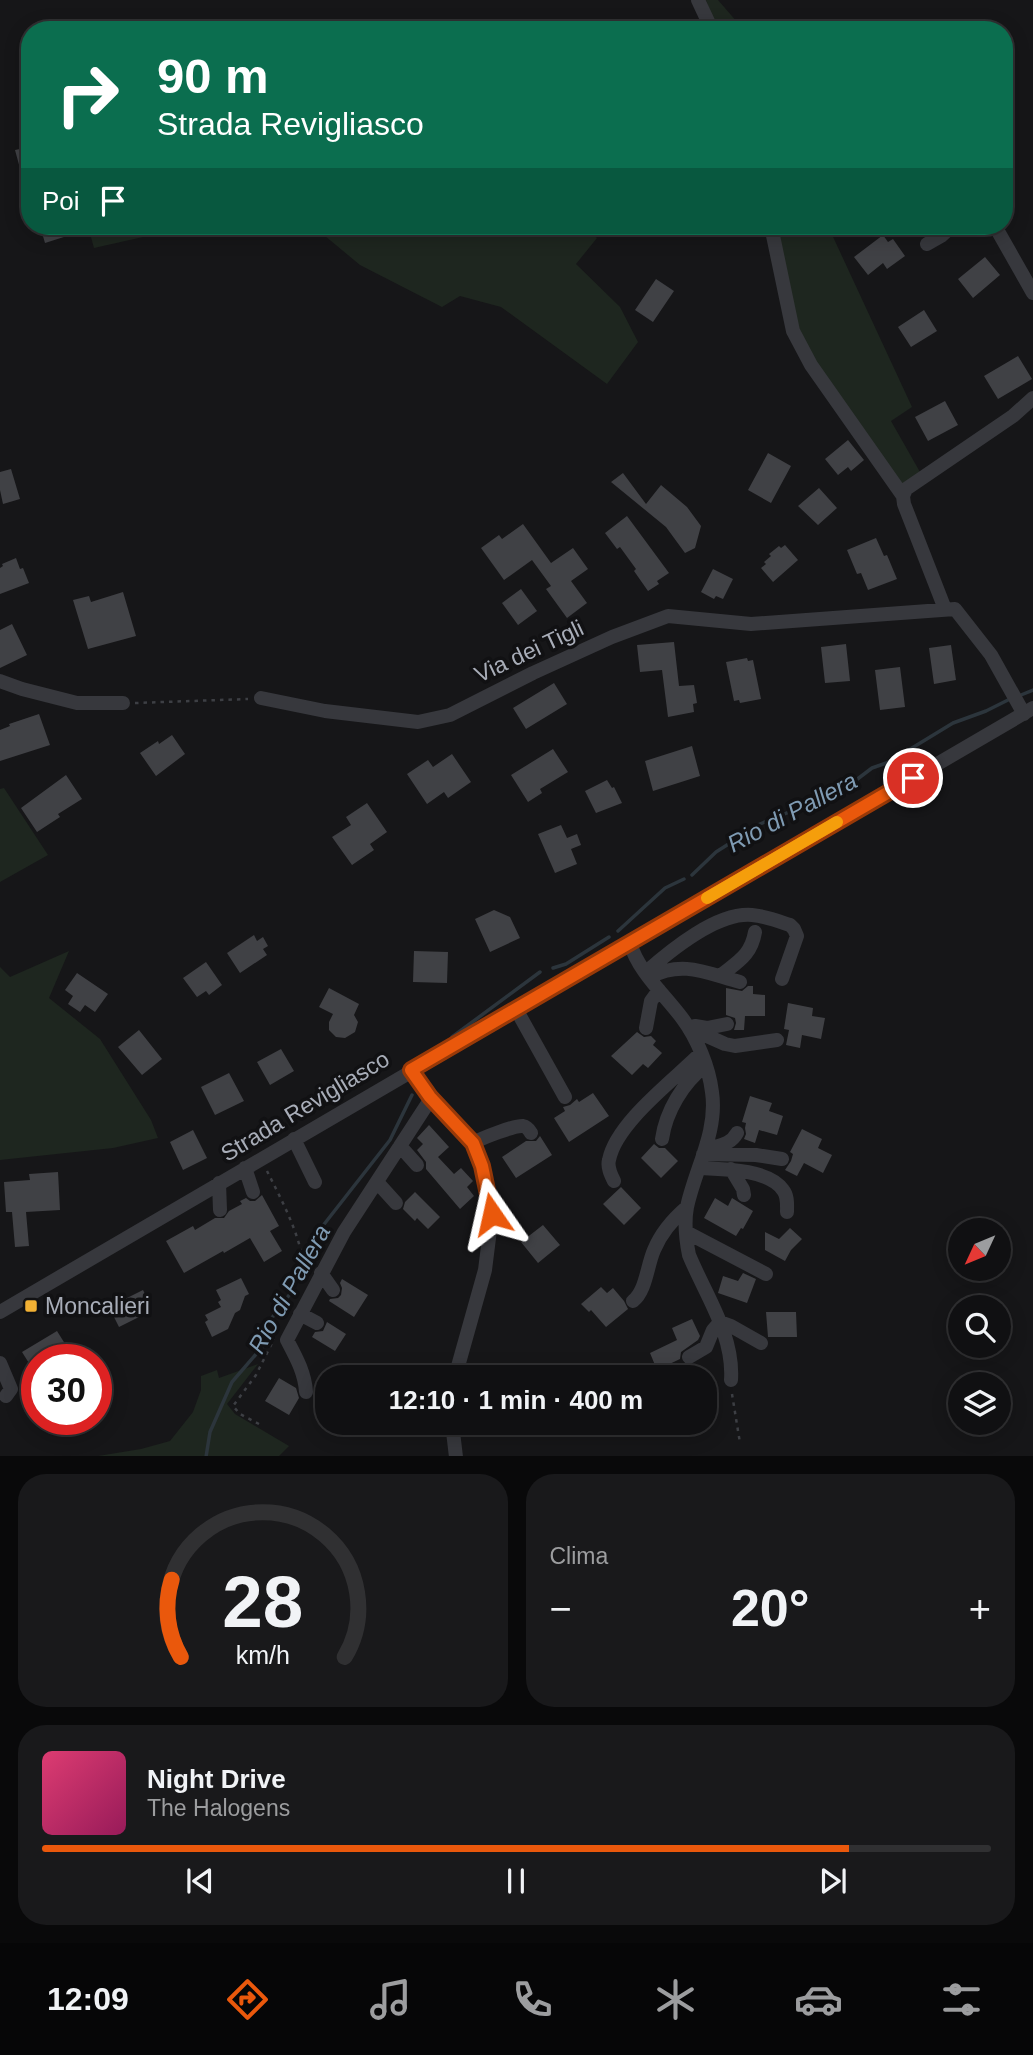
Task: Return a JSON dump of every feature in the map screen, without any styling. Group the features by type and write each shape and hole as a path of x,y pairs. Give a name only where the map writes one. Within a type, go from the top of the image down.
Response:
{"street":[{"path":"698,0 708,21"},
{"path":"773,235 793,331 811,365 903,496 904,505 945,610 955,609 1028,711"},
{"path":"928,244 942,235"},
{"path":"1000,235 1033,293"},
{"path":"903,496 913,483 1013,416 1033,398"},
{"name":"Via dei Tigli","path":"261,698 325,711 418,722 450,715 545,667 612,637 668,617 751,624 945,610"},
{"path":"0,681 77,703 123,703"},
{"name":"Strada Revigliasco","path":"0,1312 1028,711"},
{"path":"648,974 682,943 720,921 750,915 790,925 794,929 797,936 782,979"},
{"path":"720,976 746,955 752,946 755,932"},
{"path":"630,943 633,953 689,1028 710,1082 714,1107 712,1124 687,1207 686,1232 689,1255 729,1346 731,1380"},
{"path":"648,974 674,967 690,968 740,982"},
{"path":"646,1028 651,1001 659,990"},
{"path":"516,1009 565,1097"},
{"path":"689,1028 727,1024"},
{"path":"689,1028 724,1044 743,1045 777,1040"},
{"path":"662,1139 669,1115 681,1091 703,1059"},
{"path":"614,1181 608,1161 619,1136 648,1104 703,1059"},
{"path":"411,1070 430,1097 475,1148 482,1166 492,1214 485,1270 458,1365"},
{"path":"306,1392 298,1359 281,1339 300,1314 344,1232 430,1097"},
{"path":"475,1148 497,1133 522,1126 527,1127 531,1133"},
{"path":"702,1157 726,1144 737,1133"},
{"path":"294,1139 316,1182"},
{"path":"400,1146 417,1165"},
{"path":"475,1148 475,1169 480,1191"},
{"path":"702,1157 756,1155 782,1159"},
{"path":"702,1157 730,1169 763,1176 782,1188 786,1196 787,1212"},
{"path":"245,1168 253,1192"},
{"path":"730,1169 744,1195"},
{"path":"377,1182 396,1203"},
{"path":"219,1183 220,1210"},
{"path":"633,1301 640,1293 655,1247 674,1218 687,1207"},
{"path":"686,1232 766,1274"},
{"path":"321,1273 333,1290"},
{"path":"300,1314 317,1323"},
{"path":"720,1322 761,1343"},
{"path":"689,1357 708,1344 713,1330 720,1322"},
{"path":"0,1363 11,1388 6,1396"},
{"path":"453,1435 456,1456"}],"path":[{"path":"123,703 261,698"},
{"path":"261,1159 292,1223 304,1270 300,1288"},
{"path":"259,1424 234,1410 233,1406 281,1339"},
{"path":"731,1380 740,1443"}],"shaded area":[{"path":"706,0 718,0 736,21 714,21"},
{"path":"90,235 146,235 143,237 94,248"},
{"path":"324,235 594,235 597,238 576,264 620,307 638,342 607,384 501,307 460,296 442,307 360,265"},
{"path":"777,235 832,235 912,407 891,421 920,472 901,486 797,332"},
{"path":"4,788 48,855 0,882 0,789"},
{"path":"69,951 49,998 100,1039 151,1120 158,1138 113,1148 0,1160 0,967 10,977"},
{"path":"258,1364 227,1404 235,1414 289,1446 279,1456 98,1456 170,1441 193,1412 201,1390 201,1376 217,1370 219,1378"}],"building":[{"path":"21,149 21,172 15,150"},
{"path":"43,235 67,235 67,236 45,243"},
{"path":"883,235 888,242 893,239 905,256 887,269 883,263 868,275 854,257"},
{"path":"985,257 1000,275 973,298 958,279"},
{"path":"656,279 674,291 653,322 635,310"},
{"path":"924,310 937,331 911,347 898,327"},
{"path":"1018,356 1032,379 998,399 984,376"},
{"path":"945,401 958,425 928,441 915,417"},
{"path":"848,440 864,460 851,471 848,467 838,475 825,459"},
{"path":"768,453 791,466 771,503 748,490"},
{"path":"11,469 20,499 3,504 0,472"},
{"path":"623,473 646,504 661,485 687,507 701,526 695,548 685,553 666,527 611,482"},
{"path":"819,488 837,508 818,525 798,506"},
{"path":"627,516 669,573 648,591 620,547 617,549 605,533"},
{"path":"523,524 551,563 573,548 588,569 571,581 587,603 567,618 546,589 551,586 532,560 504,580 481,548 499,535 502,539"},
{"path":"876,538 897,579 868,590 861,573 857,574 847,550"},
{"path":"785,545 798,560 773,582 761,568 771,556 769,554"},
{"path":"16,558 29,583 0,594 0,568 2,564"},
{"path":"713,569 733,579 723,599 716,596 714,599 701,592"},
{"path":"521,589 537,611 518,625 502,603"},
{"path":"123,592 136,636 88,649 73,600 89,596 91,602"},
{"path":"12,624 27,655 0,668 0,630"},
{"path":"674,642 679,686 694,685 697,703 693,704 694,712 668,717 662,670 640,672 637,645"},
{"path":"846,644 850,681 825,683 821,647"},
{"path":"951,645 956,680 934,684 929,648"},
{"path":"747,658 748,661 753,660 761,699 740,703 739,700 734,701 726,662"},
{"path":"900,667 905,707 880,710 875,670"},
{"path":"554,683 567,704 526,729 513,708"},
{"path":"39,714 50,745 0,761 0,730 10,726 9,724"},
{"path":"172,735 185,754 156,776 140,753"},
{"path":"692,746 700,776 653,791 645,761"},
{"path":"553,749 568,772 540,789 542,793 528,802 511,775"},
{"path":"452,754 471,782 448,798 444,792 427,804 407,774 428,760 433,767"},
{"path":"66,775 82,799 37,832 21,808"},
{"path":"607,780 622,803 596,813 585,791"},
{"path":"367,803 387,832 370,844 374,850 352,865 332,837 351,825 346,817"},
{"path":"561,825 567,838 577,834 581,845 571,849 577,864 555,873 538,834"},
{"path":"494,910 510,917 520,938 490,952 475,919"},
{"path":"254,935 257,941 263,937 268,946 263,949 267,955 240,973 227,953"},
{"path":"414,951 448,952 447,983 413,982"},
{"path":"206,962 222,985 209,995 206,991 197,997 183,978"},
{"path":"77,973 108,994 95,1012 85,1005 80,1012 68,1004 73,996 65,990"},
{"path":"753,986 753,994 765,995 765,1016 745,1016 744,1030 734,1030 735,1018 726,1015 726,988 742,991"},
{"path":"329,988 359,1004 354,1015 358,1022 355,1032 345,1038 336,1037 329,1030 333,1014 319,1007"},
{"path":"788,1003 813,1008 812,1016 825,1018 821,1039 802,1035 800,1048 786,1045 789,1030 784,1029"},
{"path":"139,1030 162,1059 142,1075 118,1047"},
{"path":"637,1032 644,1037 651,1036 656,1041 653,1045 662,1053 648,1068 643,1064 632,1075 611,1056"},
{"path":"281,1049 294,1071 270,1085 257,1062"},
{"path":"229,1073 244,1101 215,1115 201,1087"},
{"path":"593,1093 609,1116 569,1142 554,1118 565,1111 563,1107 577,1099 579,1102"},
{"path":"750,1096 772,1103 769,1111 783,1116 777,1135 759,1130 755,1143 744,1139 746,1123 742,1122"},
{"path":"429,1125 449,1147 438,1157 454,1174 461,1168 473,1181 467,1187 474,1196 460,1209 426,1169 426,1162 417,1150 423,1144 417,1138"},
{"path":"802,1129 822,1139 818,1148 832,1155 823,1173 804,1163 797,1176 785,1170 793,1154 790,1152"},
{"path":"193,1130 207,1158 183,1170 170,1142"},
{"path":"540,1136 552,1155 516,1178 502,1157 526,1141 536,1141"},
{"path":"654,1144 665,1148 678,1161 661,1178 641,1158"},
{"path":"58,1172 60,1210 26,1212 29,1246 15,1247 12,1212 6,1212 4,1182 30,1180 29,1174"},
{"path":"621,1187 641,1208 624,1225 603,1204"},
{"path":"415,1192 440,1217 428,1229 403,1209 405,1202"},
{"path":"262,1195 279,1226 270,1231 282,1251 264,1262 250,1238 184,1273 166,1241 193,1226 195,1230 215,1218 224,1218 229,1211 242,1204 240,1201 246,1198 255,1201"},
{"path":"715,1198 728,1206 732,1198 753,1211 736,1236 704,1218"},
{"path":"543,1225 560,1245 538,1263 521,1242"},
{"path":"790,1228 802,1239 785,1261 765,1250 765,1232 779,1239"},
{"path":"743,1273 756,1279 747,1303 718,1293 723,1276 738,1281"},
{"path":"241,1278 249,1294 245,1296 228,1329 212,1337 205,1322 208,1320 205,1315 221,1307 216,1290"},
{"path":"342,1279 368,1295 354,1317 329,1301 341,1295"},
{"path":"601,1287 607,1293 613,1288 628,1309 606,1327 591,1310 589,1312 581,1304"},
{"path":"143,1290 151,1306 139,1311 141,1316 119,1327 109,1307"},
{"path":"766,1312 796,1312 797,1337 768,1337"},
{"path":"692,1319 700,1336 681,1352 680,1359 667,1365 655,1365 650,1353 677,1340 672,1328"},
{"path":"327,1322 346,1334 335,1351 312,1337 315,1332 323,1331"},
{"path":"57,1331 65,1344 35,1344"},
{"path":"279,1378 296,1388 299,1398 289,1415 265,1401"}],"waterway":[{"name":"Rio di Pallera","path":"1021,695 1033,690"},
{"name":"Rio di Pallera","path":"692,875 716,852 760,824 843,790 872,768 889,762 953,723 1010,699"},
{"name":"Rio di Pallera","path":"618,931 665,888 684,879"},
{"name":"Rio di Pallera","path":"553,968 566,964 609,937"},
{"name":"Rio di Pallera","path":"452,1037 540,972"},
{"name":"Rio di Pallera","path":"206,1456 210,1432 232,1382 263,1346 263,1335 268,1323 293,1290 318,1232 390,1140 412,1095"}],"slow traffic":[{"path":"707,898 837,822"}],"place":[{"name":"Moncalieri","path":"31,1306"}],"route":[{"path":"492,1214 482,1166 473,1143 430,1097 411,1070 913,778"}]}
